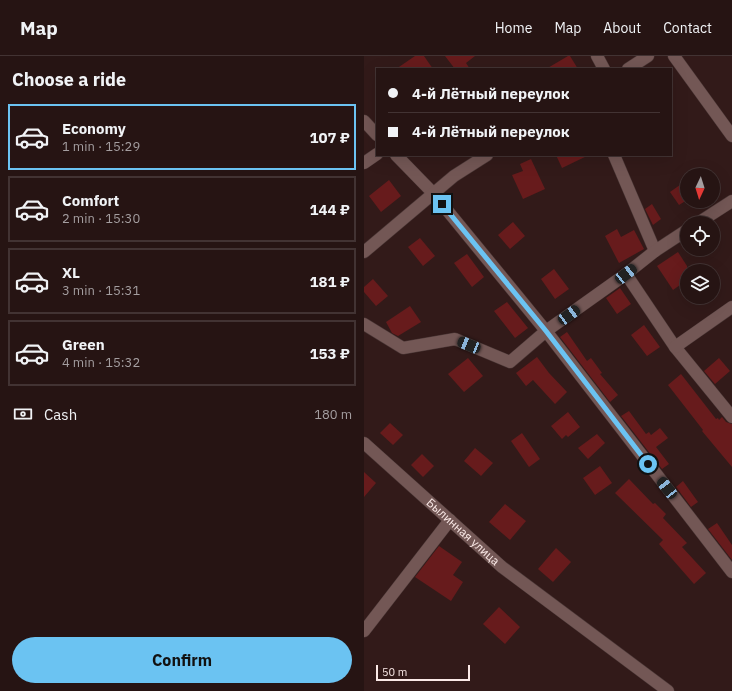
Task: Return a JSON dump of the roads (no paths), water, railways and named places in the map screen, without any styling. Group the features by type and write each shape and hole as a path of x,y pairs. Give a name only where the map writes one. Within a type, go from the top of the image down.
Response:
{"street":[{"path":"597,56 603,68"},
{"path":"630,68 648,56"},
{"path":"674,56 732,136"},
{"path":"364,120 376,133"},
{"path":"364,162 376,155"},
{"path":"397,156 433,193 546,331 732,572"},
{"path":"364,252 454,176 485,156"},
{"path":"614,156 655,251"},
{"path":"709,216 732,201"},
{"path":"364,324 403,348 455,339 510,362 546,331 626,274 655,251 680,235"},
{"path":"626,274 675,347 732,416"},
{"path":"675,347 732,307"},
{"name":"Былинная улица","path":"366,449 450,520 502,567 668,691"},
{"path":"364,631 450,520"}]}
